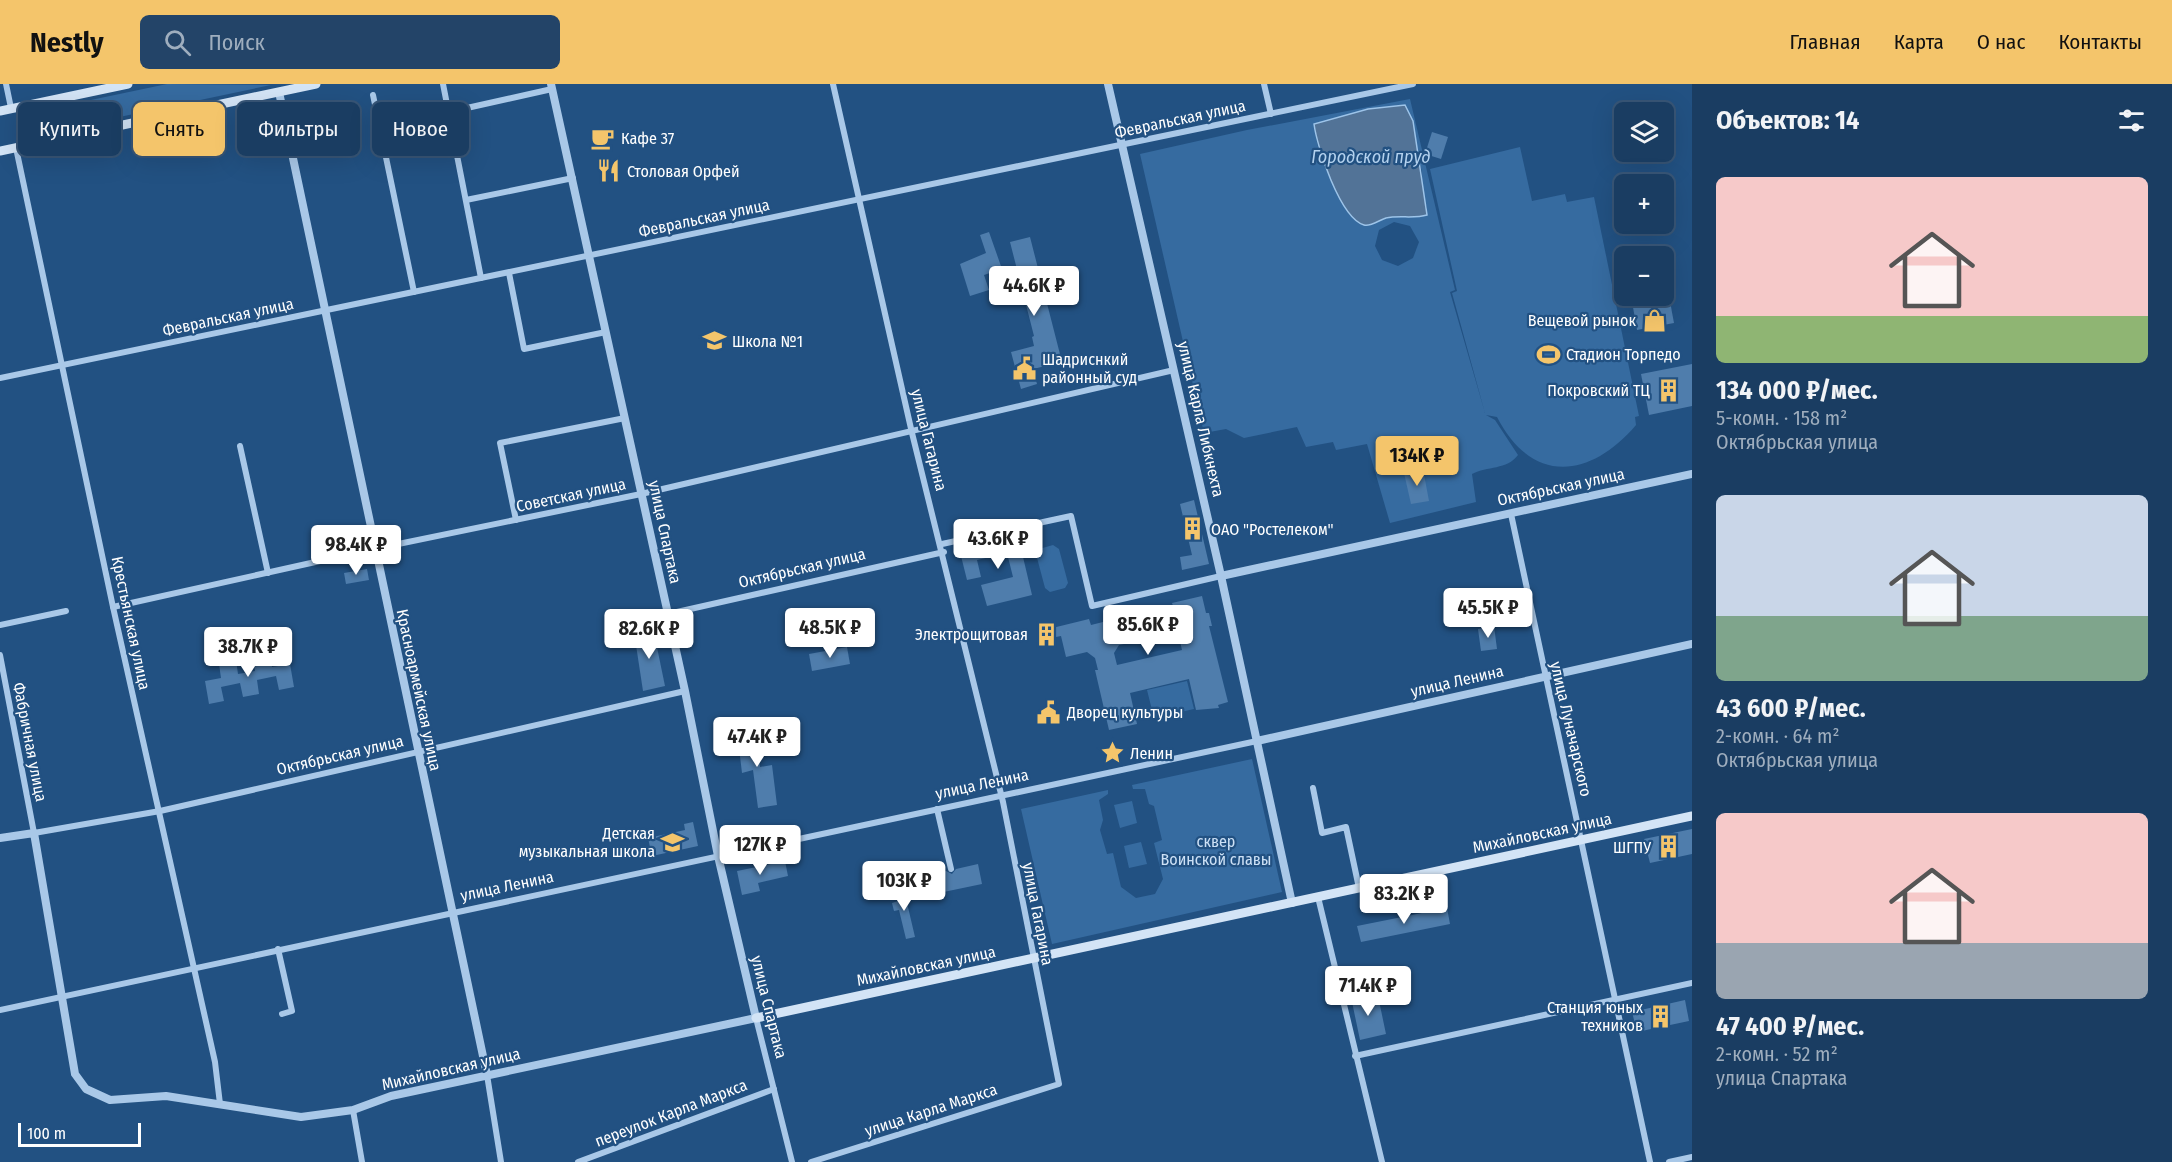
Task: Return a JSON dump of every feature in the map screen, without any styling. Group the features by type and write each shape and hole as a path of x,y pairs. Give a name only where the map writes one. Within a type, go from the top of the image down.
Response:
{"main road":[{"path":"0,111 128,84"},
{"path":"0,151 278,88 316,84"},
{"name":"Михайловская улица","path":"756,1018 1692,816"}],"street":[{"path":"6,84 11,108"},
{"path":"444,84 447,102"},
{"name":"улица Гагарина","path":"833,84 912,432 944,552 1001,796 1059,1084"},
{"name":"улица Карла Либкнехта","path":"1108,84 1221,576 1292,903"},
{"path":"1264,84 1271,114"},
{"name":"Февральская улица","path":"0,378 1413,84"},
{"path":"469,107 552,86"},
{"name":"улица Спартака","path":"552,86 685,691 718,856 792,1162"},
{"name":"Красноармейская улица","path":"278,88 487,1075 501,1162"},
{"path":"373,95 414,292"},
{"name":"Крестьянская улица","path":"16,148 113,607 215,1062 220,1104"},
{"path":"458,156 481,278"},
{"path":"466,200 573,178"},
{"path":"509,273 524,349 606,332"},
{"name":"Советская улица","path":"113,607 374,549 641,494 1174,370"},
{"path":"516,520 500,443 625,418"},
{"path":"240,446 268,573"},
{"name":"Октябрьская улица","path":"942,544 1071,516 1092,606 1692,474"},
{"name":"улица Луначарского","path":"1511,514 1650,1162"},
{"name":"Октябрьская улица","path":"668,614 944,552"},
{"path":"0,625 66,611"},
{"name":"улица Ленина","path":"0,1010 1257,741 1692,644"},
{"name":"Фабричная улица","path":"0,656 34,833"},
{"name":"Октябрьская улица","path":"0,838 160,811 685,691"},
{"path":"1313,788 1322,833 1346,827 1359,888"},
{"path":"937,810 951,869"},
{"name":"Михайловская улица","path":"34,833 75,1074 86,1089 110,1100 166,1096 301,1117 353,1110 391,1096 756,1018"},
{"path":"1318,897 1382,1162"},
{"path":"278,949 292,1011 282,1014"},
{"path":"1355,1056 1692,983"},
{"name":"улица Карла Маркса","path":"811,1162 1059,1084"},
{"name":"переулок Карла Маркса","path":"578,1162 774,1089"},
{"path":"353,1110 362,1162"},
{"path":"1669,1162 1692,1156"}],"green space":[{"path":"167,84 271,85 190,102 133,102 133,114 121,117 121,102 81,102"},
{"path":"1410,99 1455,290 1450,292 1485,413 1452,293 1457,291 1430,169 1520,147 1532,201 1565,194 1567,202 1594,197 1614,294 1614,306 1616,306 1639,416 1635,417 1636,425 1618,443 1600,456 1581,464 1562,467 1544,464 1527,455 1511,439 1497,417 1486,415 1495,420 1518,455 1508,463 1472,474 1476,502 1390,523 1367,444 1336,450 1333,442 1306,447 1297,427 1244,438 1226,429 1204,433 1140,154 1247,130","holes":["1405,105 1422,172 1422,191 1427,208 1421,217 1394,217 1368,226 1339,192 1325,168 1314,124 1368,109","1394,222 1410,226 1419,242 1413,258 1398,266 1382,260 1375,246 1379,230"]},
{"path":"1053,545 1059,549 1068,583 1065,588 1050,592 1045,588 1036,554 1039,549"},
{"path":"1187,681 1194,709 1154,718 1147,690"},
{"name":"сквер Воинской славы","path":"1252,759 1282,892 1052,944 1021,809 1108,790 1108,794 1099,800 1103,820 1100,830 1107,854 1113,853 1121,887 1136,898 1155,894 1163,879 1154,843 1162,840 1154,806 1149,804 1145,789 1133,789 1132,785"},
{"path":"1132,801 1137,823 1120,828 1114,805"},
{"path":"1141,842 1147,864 1129,868 1124,846"}],"water":[{"name":"Городской пруд","path":"1405,105 1413,121 1427,215 1391,217 1364,225 1355,220 1346,210 1338,196 1325,164 1314,124 1368,109"}],"building":[{"path":"1432,132 1448,137 1441,159 1425,154"},
{"path":"989,232 1002,269 984,275 989,290 970,296 960,264 986,253 980,235"},
{"path":"1030,237 1062,362 1033,369 1037,384 1021,389 1011,352 1034,346 1032,337 1034,336 1010,242"},
{"path":"1633,306 1671,306 1674,323 1637,330"},
{"name":"Покровский ТЦ","path":"1692,364 1692,406 1649,415 1641,374"},
{"path":"1423,469 1429,501 1411,504 1404,473"},
{"name":"ОАО \"Ростелеком\"","path":"1194,500 1209,564 1182,570 1180,557 1192,555 1180,504"},
{"path":"1011,535 1016,558 1023,557 1032,595 987,606 981,585 1013,577 1007,553 977,560 981,577 967,580 959,548"},
{"path":"367,569 369,580 346,584 344,573"},
{"path":"1202,596 1206,613 1209,613 1212,626 1209,626 1228,702 1218,705 1219,708 1196,710 1189,679 1130,693 1137,724 1109,730 1095,670 1098,670 1095,658 1087,652 1066,657 1061,636 1041,640 1040,631 1089,619 1091,625 1107,621 1106,617 1130,611 1132,616 1173,606 1172,603","holes":["1178,633 1182,650 1117,665 1114,653 1119,645"]},
{"path":"1494,626 1497,649 1481,651 1478,629"},
{"path":"653,628 665,686 643,691 634,632"},
{"path":"847,647 850,664 812,671 809,654"},
{"path":"270,654 272,667 290,664 294,687 279,690 276,676 257,680 259,694 243,697 240,683 221,687 224,701 209,704 205,681 221,678 219,664 236,660 238,674 255,671 253,657"},
{"path":"756,727 760,767 772,765 777,805 758,808 753,770 742,773 737,731"},
{"name":"Детская музыкальная школа","path":"693,822 698,846 652,856 648,838 685,830 684,824"},
{"name":"ШГПУ","path":"1692,829 1692,854 1650,863 1644,839"},
{"path":"785,861 788,876 758,883 760,891 742,895 737,871"},
{"path":"978,864 982,884 934,894 929,874 946,871 952,874 956,869"},
{"path":"903,886 915,937 906,939 899,910 894,911 892,903 898,901 895,888"},
{"path":"1447,908 1450,924 1361,942 1357,926"},
{"path":"1364,992 1366,999 1378,996 1386,1034 1360,1040 1352,1002 1356,1001 1354,994"},
{"name":"Станция юных техников","path":"1685,1000 1689,1021 1637,1032 1632,1012"}],"place":[{"name":"Кафе 37","path":"603,138"},
{"name":"Столовая Орфей","path":"609,171"},
{"name":"Вещевой рынок","path":"1654,320"},
{"name":"Школа №1","path":"714,341"},
{"name":"Стадион Торпедо","path":"1548,354"},
{"name":"Шадриснкий районный суд","path":"1024,368"},
{"name":"Покровский ТЦ","path":"1668,390"},
{"name":"ОАО \"Ростелеком\"","path":"1193,529"},
{"name":"Электрощитовая","path":"1046,634"},
{"name":"Дворец культуры","path":"1049,712"},
{"name":"Ленин","path":"1112,753"},
{"name":"Детская музыкальная школа","path":"673,842"},
{"name":"ШГПУ","path":"1669,847"},
{"name":"Станция юных техников","path":"1661,1016"}]}
